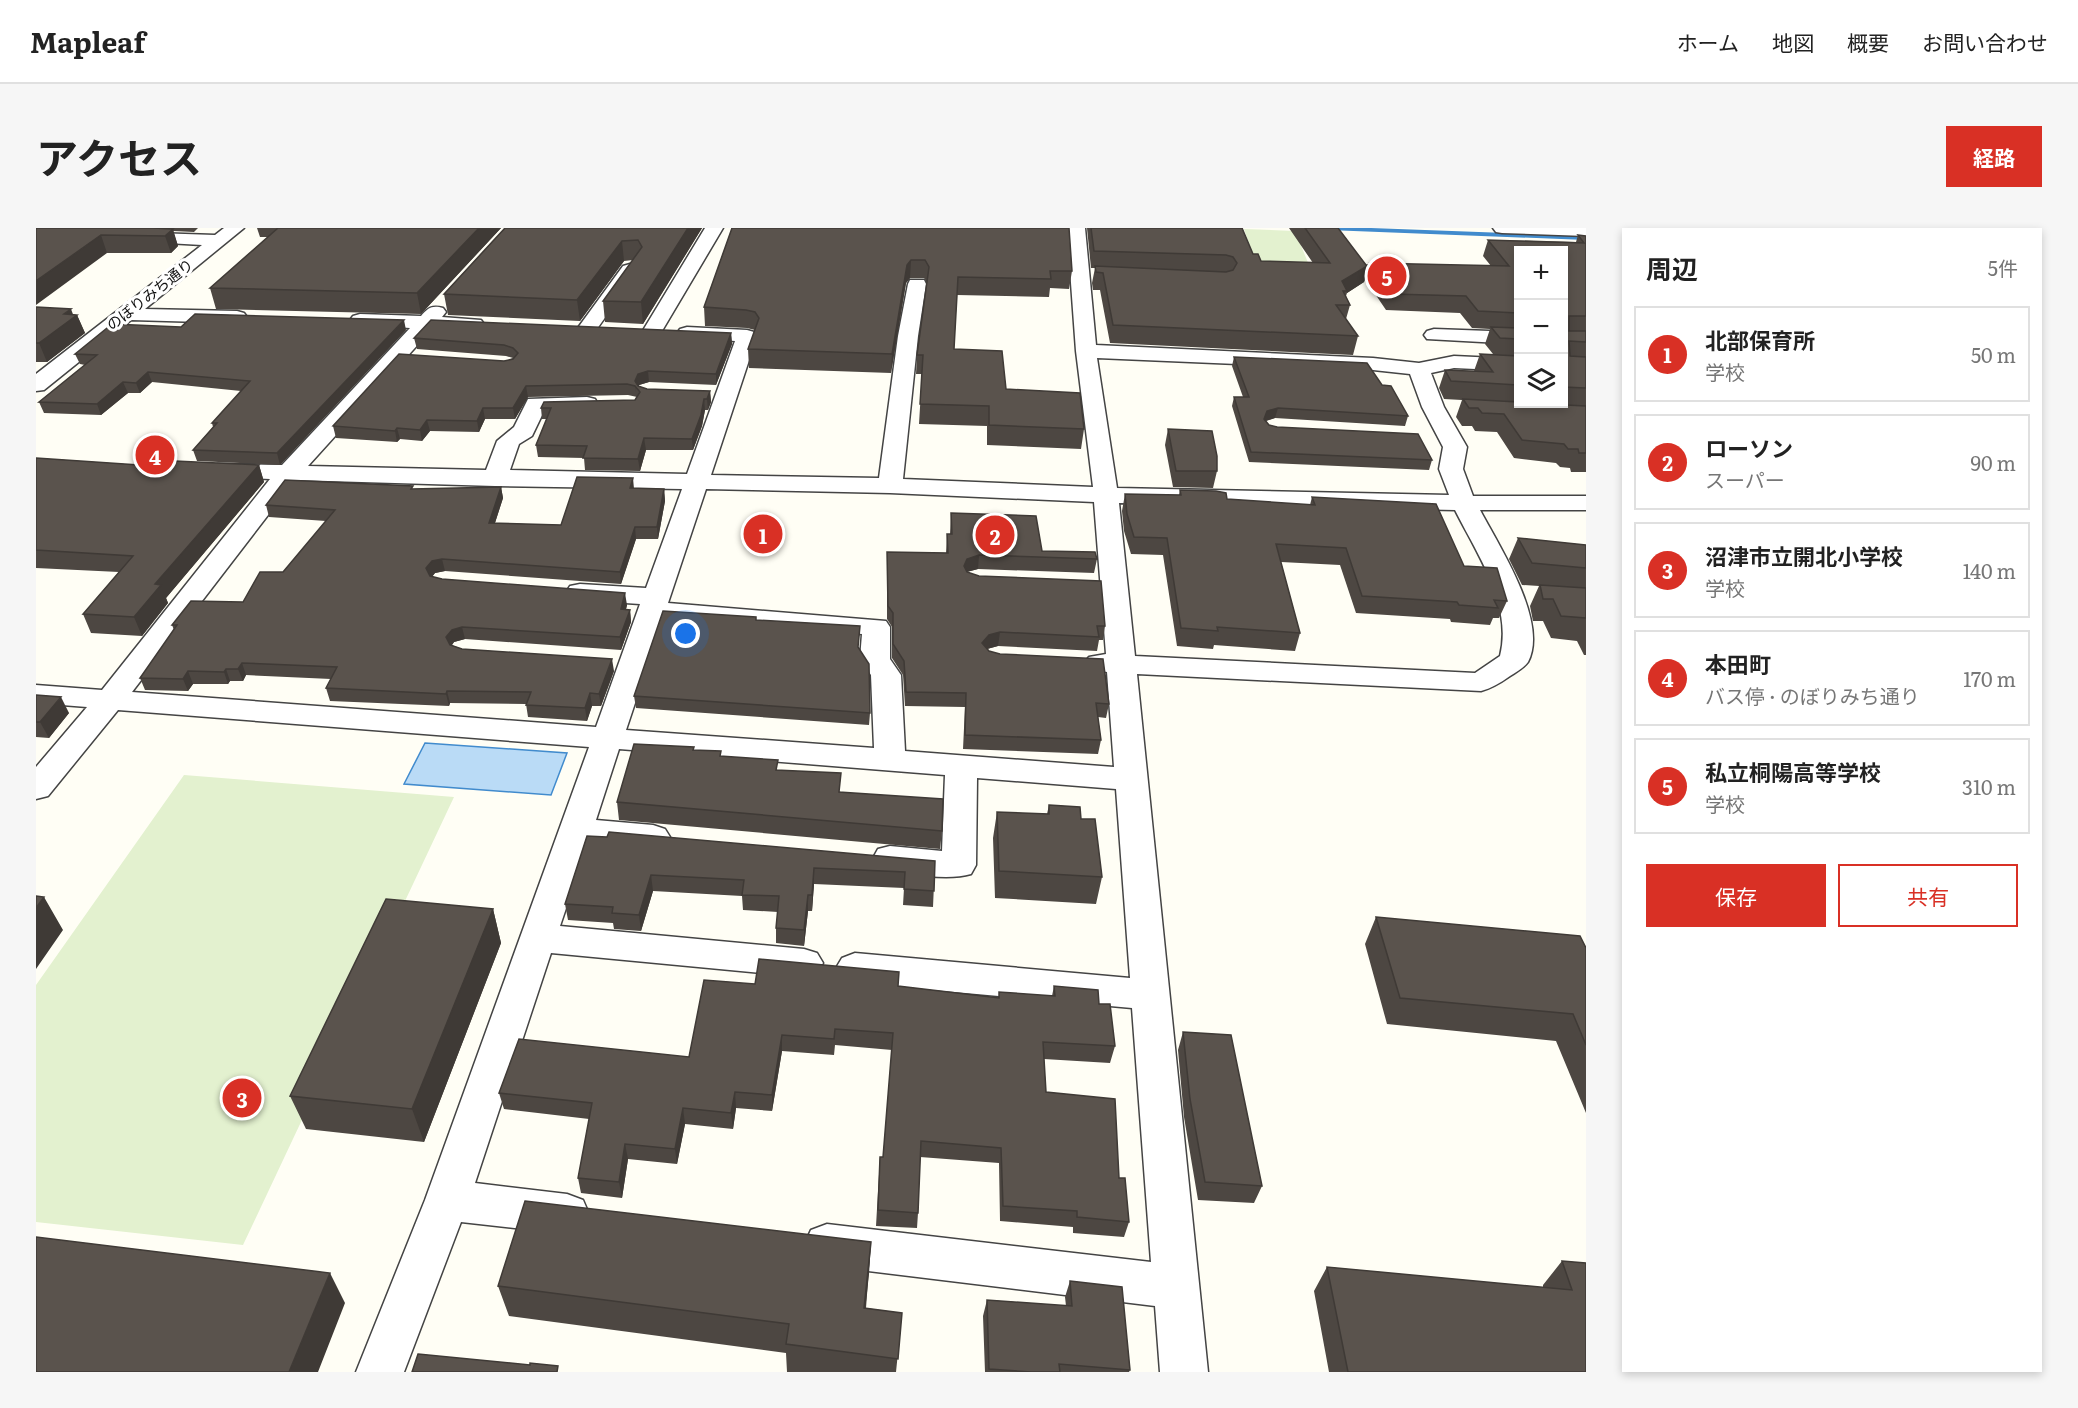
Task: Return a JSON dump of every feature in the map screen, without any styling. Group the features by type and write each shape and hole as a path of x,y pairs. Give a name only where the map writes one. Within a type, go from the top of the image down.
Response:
{"street":[{"name":"のぼりみち通り","path":"36,386 235,228"},
{"path":"652,332 714,228"},
{"path":"1076,228 1086,351 1106,495 1103,584 1121,664 1184,1372"},
{"path":"1502,228 1586,231"},
{"path":"116,236 219,241"},
{"path":"587,329 633,266"},
{"path":"1079,275 1103,276"},
{"path":"890,486 908,336 917,284"},
{"path":"36,788 110,700 287,474 450,297"},
{"path":"1419,316 1454,362"},
{"path":"82,319 254,317"},
{"path":"346,320 496,325"},
{"path":"564,328 608,330"},
{"path":"380,1372 447,1200 574,830 608,738 622,660 653,603 698,481 747,336 630,331"},
{"path":"1434,335 1514,338"},
{"path":"1086,351 1373,364 1412,369 1454,362 1514,365"},
{"path":"395,356 417,358"},
{"path":"1412,369 1455,447 1451,469"},
{"path":"1076,661 1481,682 1514,660 1519,639 1522,596 1464,503 1451,469 1427,435 1406,386 1412,369"},
{"path":"705,393 728,394"},
{"path":"495,479 509,441 524,431 536,404 605,404"},
{"path":"1433,407 1457,409"},
{"path":"191,470 495,479 890,486 1106,495 1464,503 1586,503"},
{"path":"550,589 653,603 876,627 874,659 886,675 890,760"},
{"path":"36,694 1132,780"},
{"path":"854,855 958,865 961,766"},
{"path":"574,830 679,840"},
{"path":"537,938 1151,995"},
{"path":"447,1200 612,1219"},
{"path":"788,1241 1177,1287"}],"green space":[{"path":"1244,229 1295,231 1311,270 1257,267"},
{"path":"184,775 454,797 243,1245 36,1222 36,985"}],"water":[{"path":"425,743 567,753 551,795 404,784"}],"building":[{"path":"36,228 173,229 165,236 101,235 36,281"},
{"path":"278,228 479,228 417,293 210,288"},
{"path":"505,228 688,228 641,302 603,301 642,247 638,240 622,241 577,300 444,294"},
{"path":"732,228 1069,228 1072,271 1050,271 1051,279 958,277 954,349 1002,351 1006,389 1080,393 1084,429 989,425 989,406 920,404 923,355 917,355 929,267 925,260 911,260 907,265 892,354 748,349 759,318 755,312 704,307"},
{"path":"1091,228 1242,228 1253,254 1258,254 1261,261 1330,263 1305,228 1338,228 1366,265 1369,265 1342,281 1347,291 1343,291 1350,305 1336,305 1358,336 1113,325 1103,273 1096,272 1095,266 1226,272 1233,270 1237,263 1233,257 1226,255 1094,251"},
{"path":"1578,235 1586,236 1586,316 1569,316 1569,331 1586,331 1586,342 1569,341 1570,356 1586,357 1586,388 1568,387 1568,246 1514,246 1514,313 1478,311 1466,296 1391,294 1370,263 1509,266 1488,240 1584,243"},
{"path":"36,307 71,309 64,314 77,315 36,343"},
{"path":"195,314 404,320 277,453 193,450 217,423 212,423 250,381 148,372 136,383 123,382 97,404 39,402 97,355 75,354 112,324 181,327"},
{"path":"431,320 731,333 716,374 648,371 638,374 635,381 638,386 647,389 710,391 707,399 704,399 692,439 644,438 638,459 583,458 587,446 536,445 551,408 541,408 544,402 635,400 640,392 635,386 627,384 526,386 513,408 483,408 477,421 427,420 420,430 397,428 395,431 333,426 399,354 504,361 513,359 518,353 513,348 504,345 414,338"},
{"path":"1491,327 1514,328 1514,339 1500,338"},
{"path":"1480,354 1514,356 1514,385 1451,381 1445,370 1493,372"},
{"path":"1234,357 1367,363 1382,385 1391,386 1408,416 1278,408 1267,411 1264,419 1269,425 1277,427 1418,434 1432,460 1251,452 1234,397 1249,397"},
{"path":"1463,399 1514,402 1514,408 1586,406 1586,453 1579,453 1578,449 1568,449 1564,444 1522,440 1504,414 1482,413 1478,408 1469,408"},
{"path":"1168,429 1212,431 1217,456 1217,471 1176,471"},
{"path":"36,458 169,467 175,461 259,465 155,584 161,585 134,617 83,614 133,556 36,550"},
{"path":"577,477 633,478 630,488 664,489 657,527 635,527 620,572 442,559 432,561 426,568 430,576 442,579 625,593 621,609 630,610 620,637 462,627 452,630 446,637 450,645 462,649 612,659 599,694 590,693 585,708 526,705 531,692 447,691 446,694 326,688 337,667 242,663 238,669 226,669 224,672 188,671 183,679 140,678 177,625 172,625 191,601 243,602 260,572 283,572 335,510 266,505 285,480 413,486 411,489 501,487 489,523 561,525"},
{"path":"1180,490 1216,491 1226,493 1227,499 1315,505 1312,497 1436,504 1464,566 1497,568 1507,601 1494,600 1498,608 1459,605 1457,602 1362,596 1346,548 1276,544 1300,633 1217,627 1218,631 1181,628 1167,538 1134,537 1127,514 1125,494 1181,495"},
{"path":"951,513 1036,516 1042,551 1095,552 1097,559 979,555 967,559 964,566 967,572 979,576 1101,581 1105,626 1097,626 1099,637 1000,632 989,635 982,643 989,651 1000,654 1103,659 1109,704 1096,703 1101,740 965,735 966,693 906,692 904,661 893,644 893,613 888,606 887,552 948,553 947,534 952,534"},
{"path":"1518,538 1586,545 1586,568 1532,563"},
{"path":"1540,585 1586,588 1586,618 1561,616 1553,599 1543,599"},
{"path":"663,611 756,617 756,620 860,626 858,647 869,664 870,713 634,696"},
{"path":"36,695 61,697 40,722 36,722"},
{"path":"634,744 694,747 693,750 721,751 720,756 778,760 776,770 841,773 839,792 943,799 942,831 617,802"},
{"path":"1049,805 1080,807 1081,819 1095,819 1102,877 999,871 997,812 1049,814"},
{"path":"609,832 935,861 934,891 904,889 905,872 814,868 812,895 808,895 804,930 776,928 779,896 742,895 744,880 651,875 639,915 612,913 613,907 565,904 587,836 607,837"},
{"path":"36,896 44,897 36,908"},
{"path":"386,899 493,909 412,1109 290,1096"},
{"path":"1376,917 1580,936 1586,948 1586,1045 1573,1014 1400,998"},
{"path":"759,959 899,972 898,986 999,998 999,992 1055,996 1054,986 1098,990 1099,1004 1110,1004 1115,1046 1043,1042 1046,1092 1115,1099 1119,1178 1125,1178 1129,1222 1077,1217 1077,1211 1003,1206 1001,1148 921,1141 918,1213 878,1210 880,1157 883,1157 893,1033 835,1029 834,1039 782,1035 772,1095 735,1092 731,1113 683,1108 675,1149 625,1144 619,1182 578,1178 592,1103 499,1093 519,1039 689,1057 704,980 755,984"},
{"path":"1183,1032 1231,1035 1262,1186 1205,1182 1190,1099"},
{"path":"525,1201 871,1242 864,1308 902,1313 898,1359 786,1344 789,1324 498,1286"},
{"path":"36,1237 330,1273 289,1372 36,1372"},
{"path":"1562,1261 1586,1263 1586,1372 1348,1372 1327,1267 1572,1290"},
{"path":"1070,1281 1122,1287 1130,1370 1059,1364 1060,1372 989,1369 987,1300 1072,1306"},
{"path":"418,1354 558,1366 557,1372 412,1372"}],"waterway":[{"path":"1328,228 1586,238"}],"place":[{"name":"私立桐陽高等学校","path":"1387,276"},
{"name":"本田町","path":"155,455"},
{"name":"北部保育所","path":"763,534"},
{"name":"ローソン","path":"995,535"},
{"name":"沼津市立開北小学校","path":"242,1098"}]}
